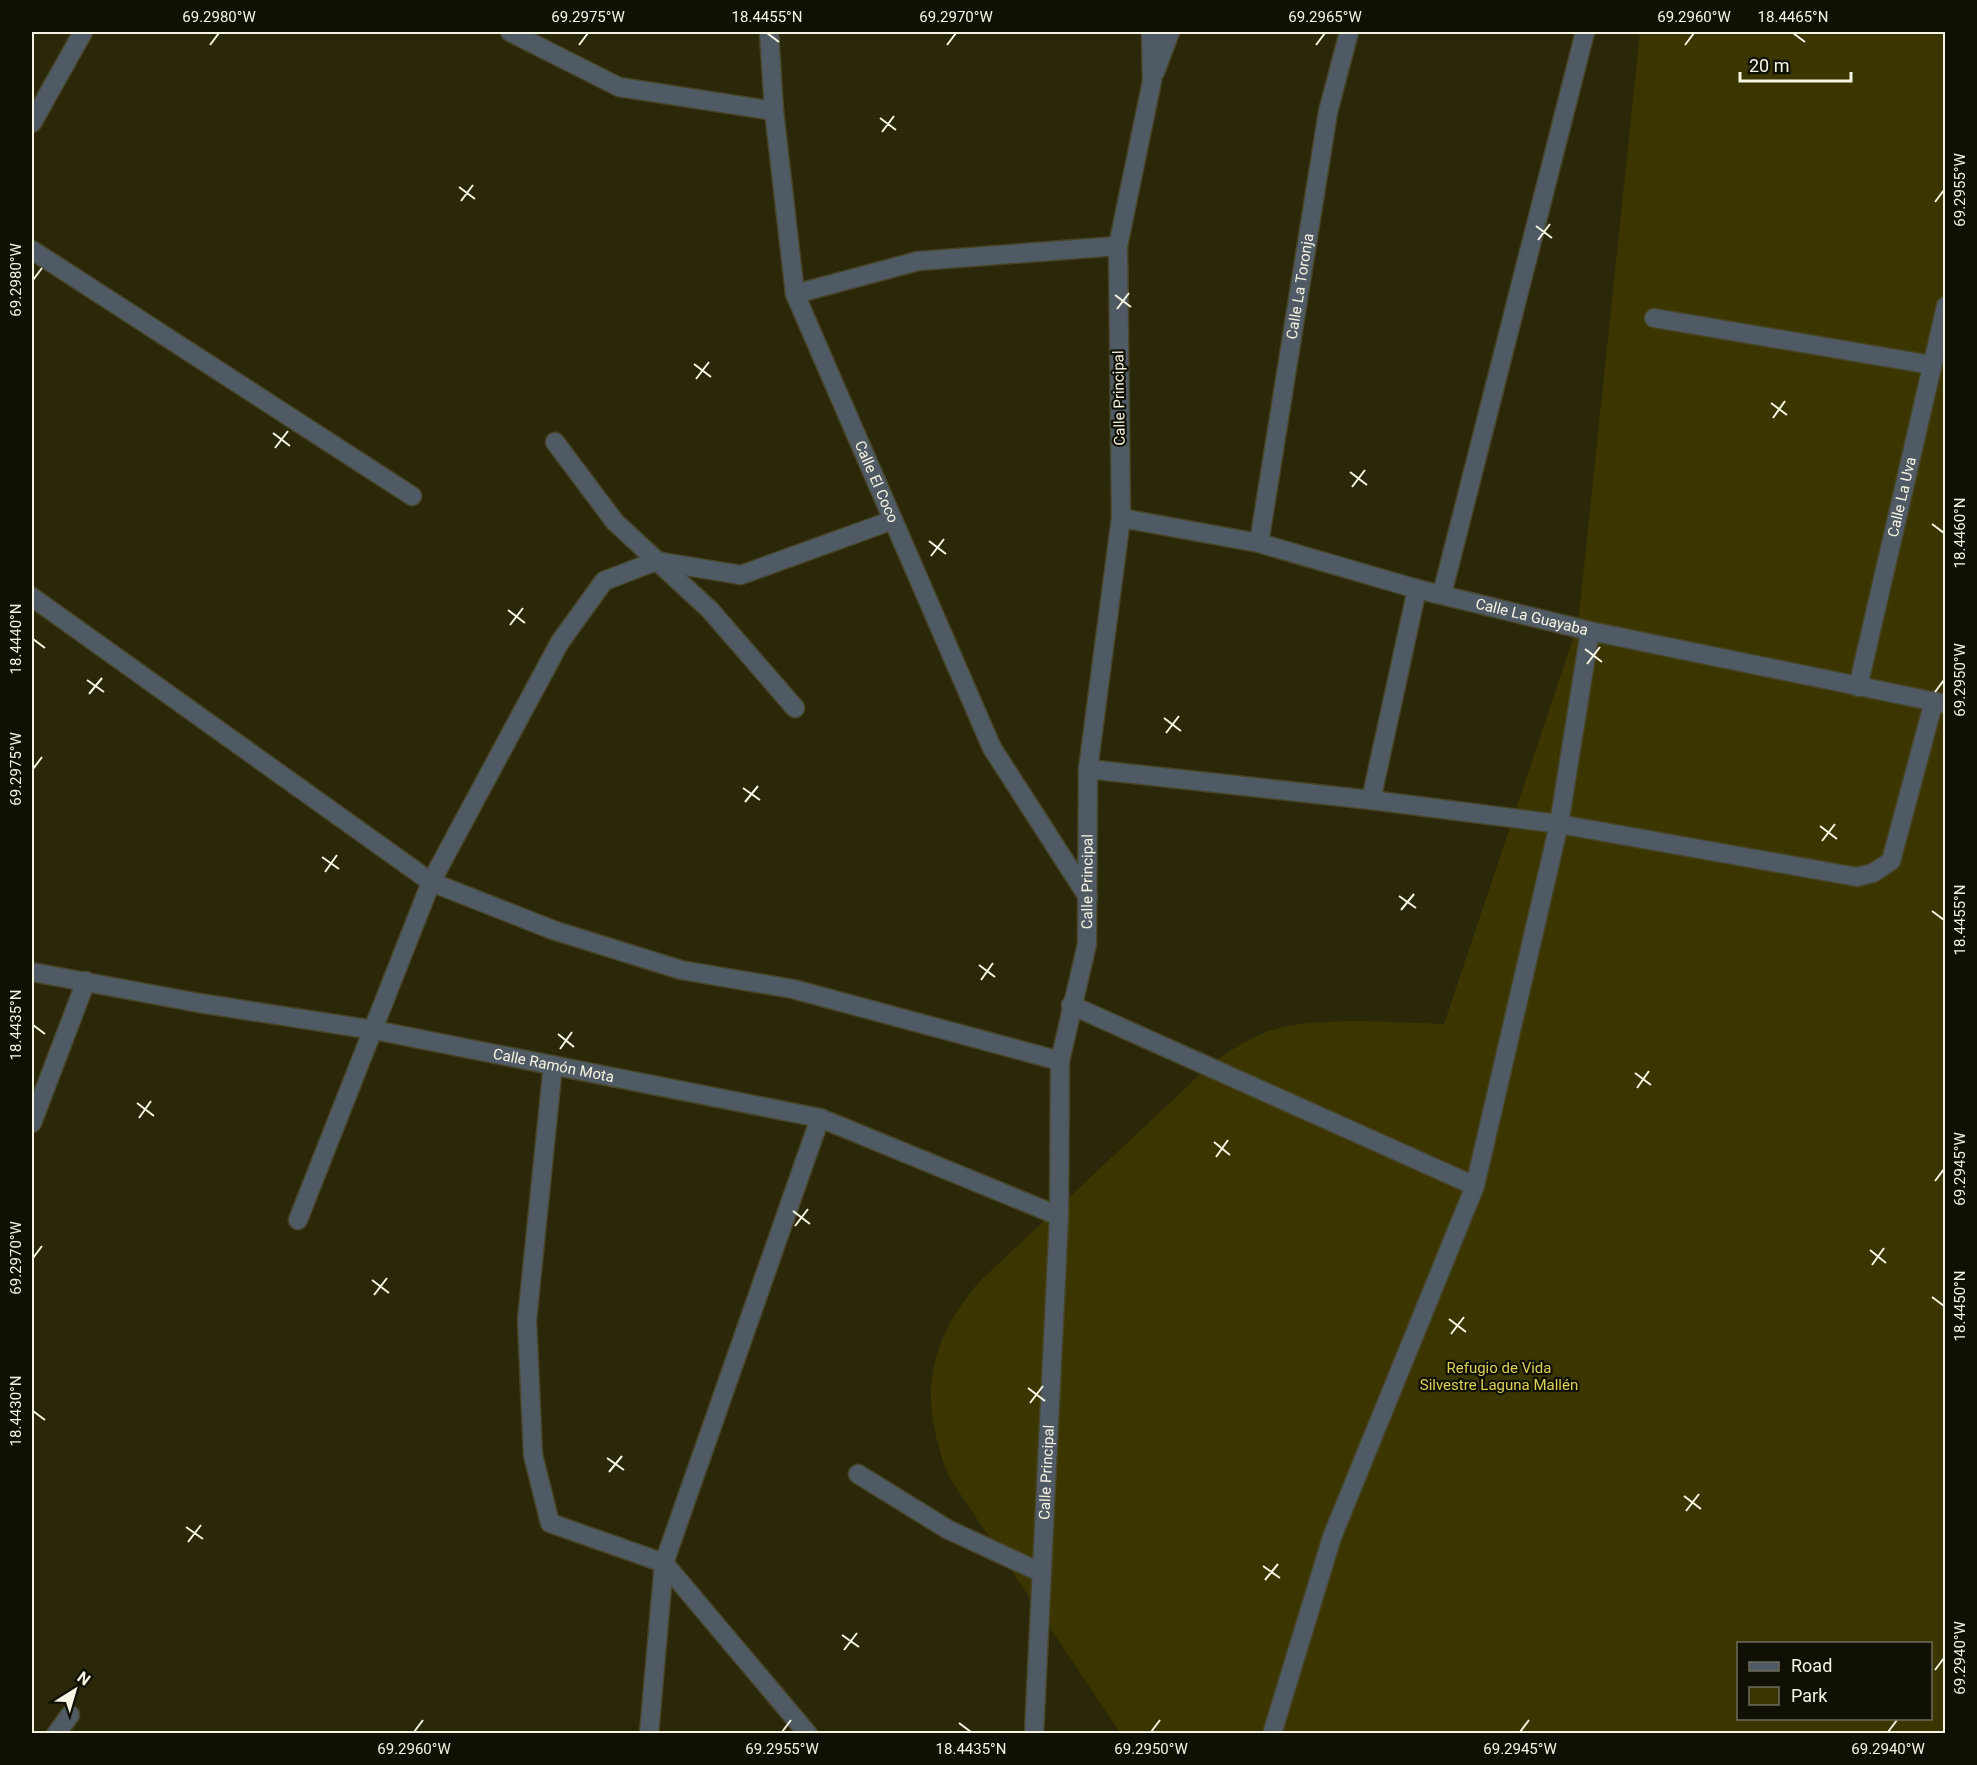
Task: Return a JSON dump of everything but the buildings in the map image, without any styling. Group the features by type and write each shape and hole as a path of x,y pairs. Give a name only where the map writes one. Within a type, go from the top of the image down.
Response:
{"street":[{"path":"32,123 83,32"},
{"path":"510,32 619,87 774,111"},
{"name":"Calle El Coco","path":"770,32 774,111 795,294 992,748 1088,897"},
{"name":"Calle Principal","path":"1034,1734 1059,1216 1060,1061 1071,1005 1087,944 1089,769 1120,518 1118,246 1152,81 1151,32"},
{"path":"1152,81 1170,32"},
{"name":"Calle La Toronja","path":"1259,543 1328,112 1349,32"},
{"path":"1443,594 1585,32"},
{"path":"795,294 918,261 1118,246"},
{"path":"32,250 412,496"},
{"name":"Calle La Uva","path":"1858,687 1946,306"},
{"path":"1654,318 1932,365"},
{"path":"555,442 615,522 710,609 795,708"},
{"name":"Calle La Guayaba","path":"1120,518 1259,543 1417,589 1590,632 1940,702"},
{"path":"298,1220 431,882 560,642 604,581 656,561 741,575 893,520"},
{"path":"1371,800 1417,589"},
{"path":"32,597 431,882 553,930 681,970 793,989 1060,1061"},
{"path":"1272,1734 1332,1537 1475,1186 1559,824 1590,632"},
{"path":"1089,769 1371,800 1559,824 1857,877 1873,873 1891,861 1940,702"},
{"name":"Calle Ramón Mota","path":"32,972 199,1004 374,1030 820,1118 1059,1216"},
{"path":"32,1123 86,981"},
{"path":"1071,1005 1475,1186"},
{"path":"553,1065 527,1320 532,1455 550,1523 664,1563 808,1734"},
{"path":"649,1734 664,1563 820,1118"},
{"path":"858,1474 947,1529 1042,1573"},
{"path":"56,1734 70,1715"}],"green space":[{"name":"Refugio de Vida Silvestre Laguna Mallén","path":"1640,32 1945,32 1945,1733 1121,1734 949,1477 933,1423 931,1399 932,1375 947,1329 978,1283 1209,1066 1235,1048 1264,1033 1282,1027 1304,1024 1352,1021 1444,1024 1578,624"}]}
